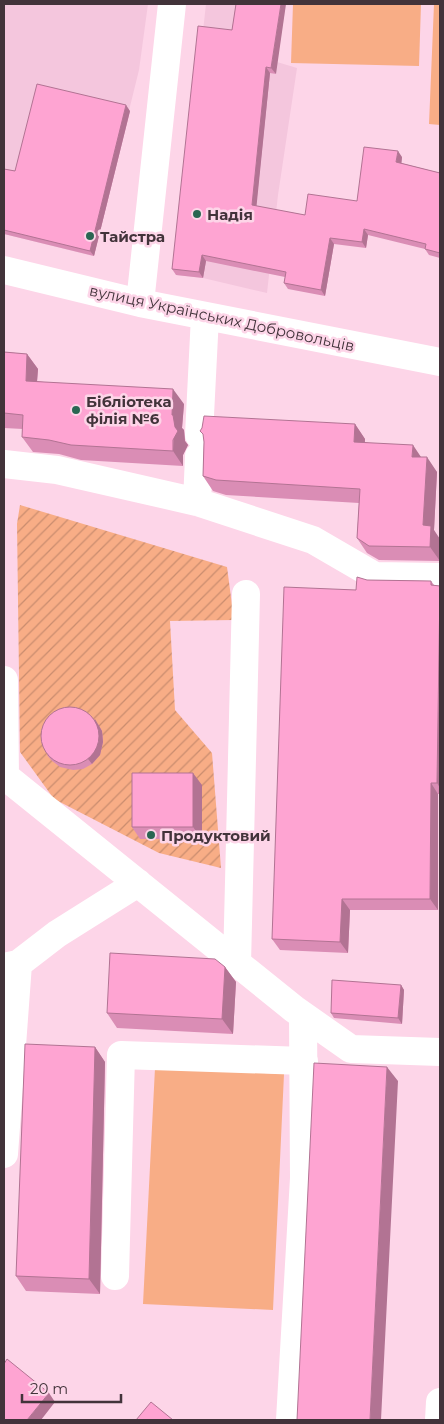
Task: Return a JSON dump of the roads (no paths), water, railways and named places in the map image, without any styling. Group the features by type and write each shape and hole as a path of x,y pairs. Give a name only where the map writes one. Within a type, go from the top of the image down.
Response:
{"street":[{"path":"140,303 172,4"},
{"name":"вулиця Українських Добровольців","path":"4,270 140,303 440,362"},
{"path":"197,502 205,316"},
{"path":"4,464 58,470 197,502 313,540 375,576 440,577"},
{"path":"237,964 246,594"},
{"path":"4,680 4,777 303,1016 351,1049 440,1052"},
{"path":"4,1154 11,965 138,883"},
{"path":"290,1420 304,1178 303,1016"},
{"path":"115,1276 121,1055 304,1061"},
{"path":"439,1420 440,1402"}],"place":[{"name":"Надія","path":"197,214"},
{"name":"Тайстра","path":"90,236"},
{"name":"Бібліотека філія №6","path":"76,410"},
{"name":"Продуктовий","path":"151,835"}]}
